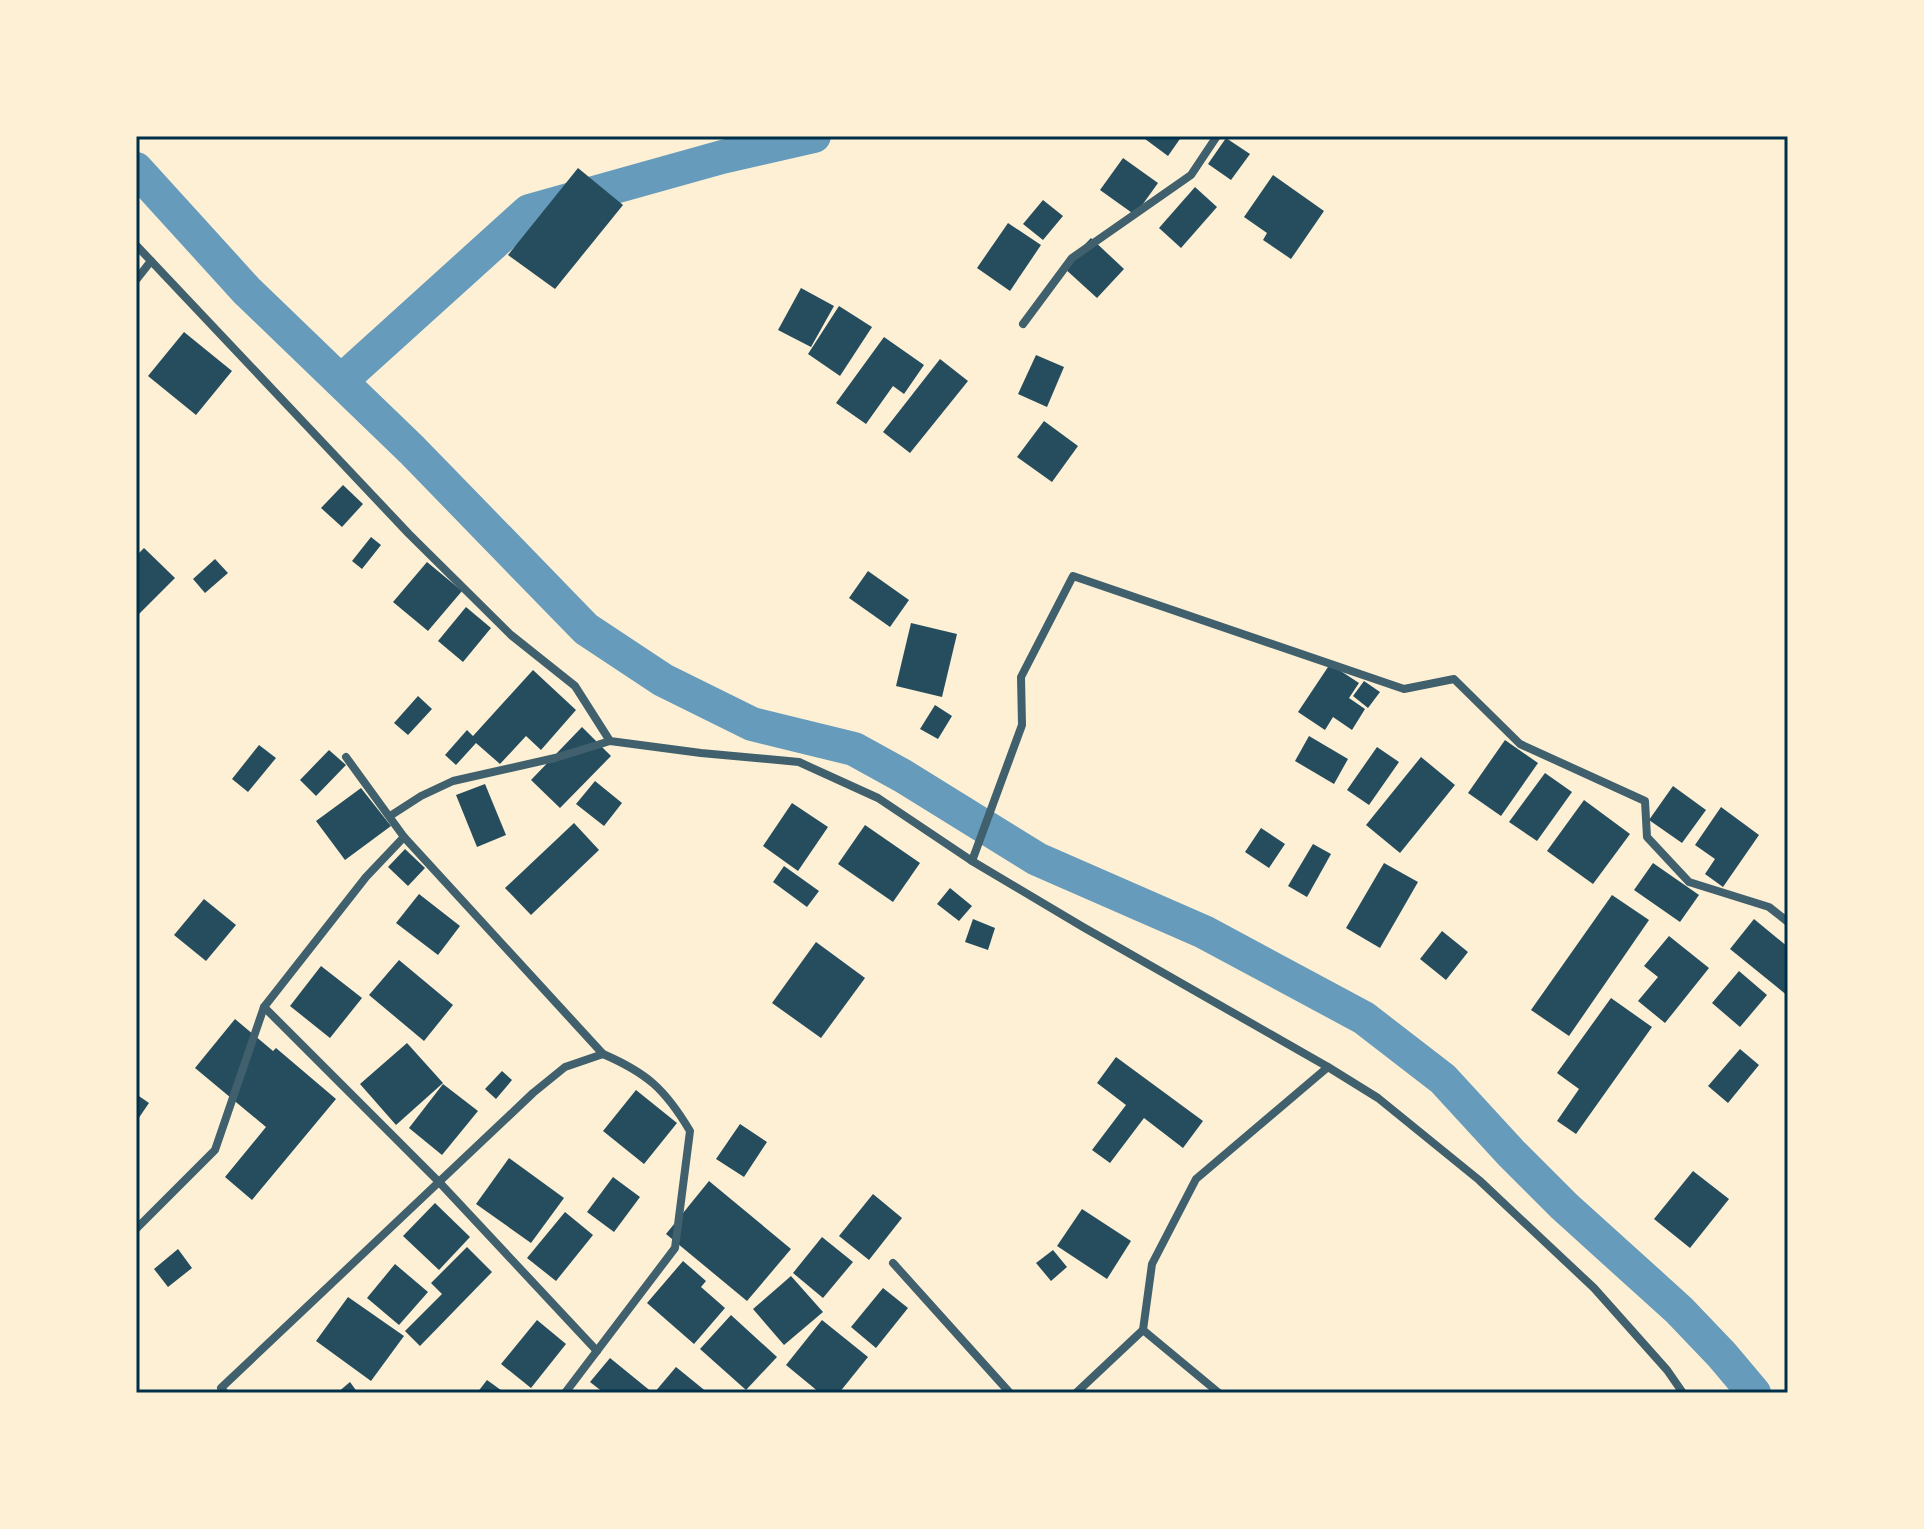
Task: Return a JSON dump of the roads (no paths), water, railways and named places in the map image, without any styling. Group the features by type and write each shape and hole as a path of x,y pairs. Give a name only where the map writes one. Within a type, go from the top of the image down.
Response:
{"street":[{"path":"1023,324 1072,258 1191,175 1217,136"},
{"path":"136,245 409,534 511,635 575,686 610,741"},
{"path":"136,280 151,261"},
{"path":"972,861 1022,725 1021,677 1073,576 1404,689 1454,679 1520,744 1645,801 1647,837 1689,882 1769,907 1788,922"},
{"path":"390,816 421,796 453,781 555,758 610,741 799,762 878,798 972,861 1378,1098 1479,1180 1594,1288 1667,1370 1683,1393"},
{"path":"346,757 404,837 603,1054 635,1068 662,1090 690,1131 675,1248 565,1393"},
{"path":"136,1229 215,1150 264,1007 366,877 404,837"},
{"path":"264,1007 440,1183 597,1351"},
{"path":"225,1393 221,1388 533,1093 565,1067 603,1054"},
{"path":"1076,1393 1143,1330 1152,1264 1196,1179 1328,1067"},
{"path":"893,1263 1010,1393"},
{"path":"1143,1330 1219,1393"}],"waterway":[{"path":"341,381 529,211 722,157 814,136"},
{"path":"136,169 247,291 412,450 586,629 663,680 752,724 854,749 1037,859 1204,932 1364,1018 1443,1079 1564,1206 1679,1310 1754,1393"}]}
